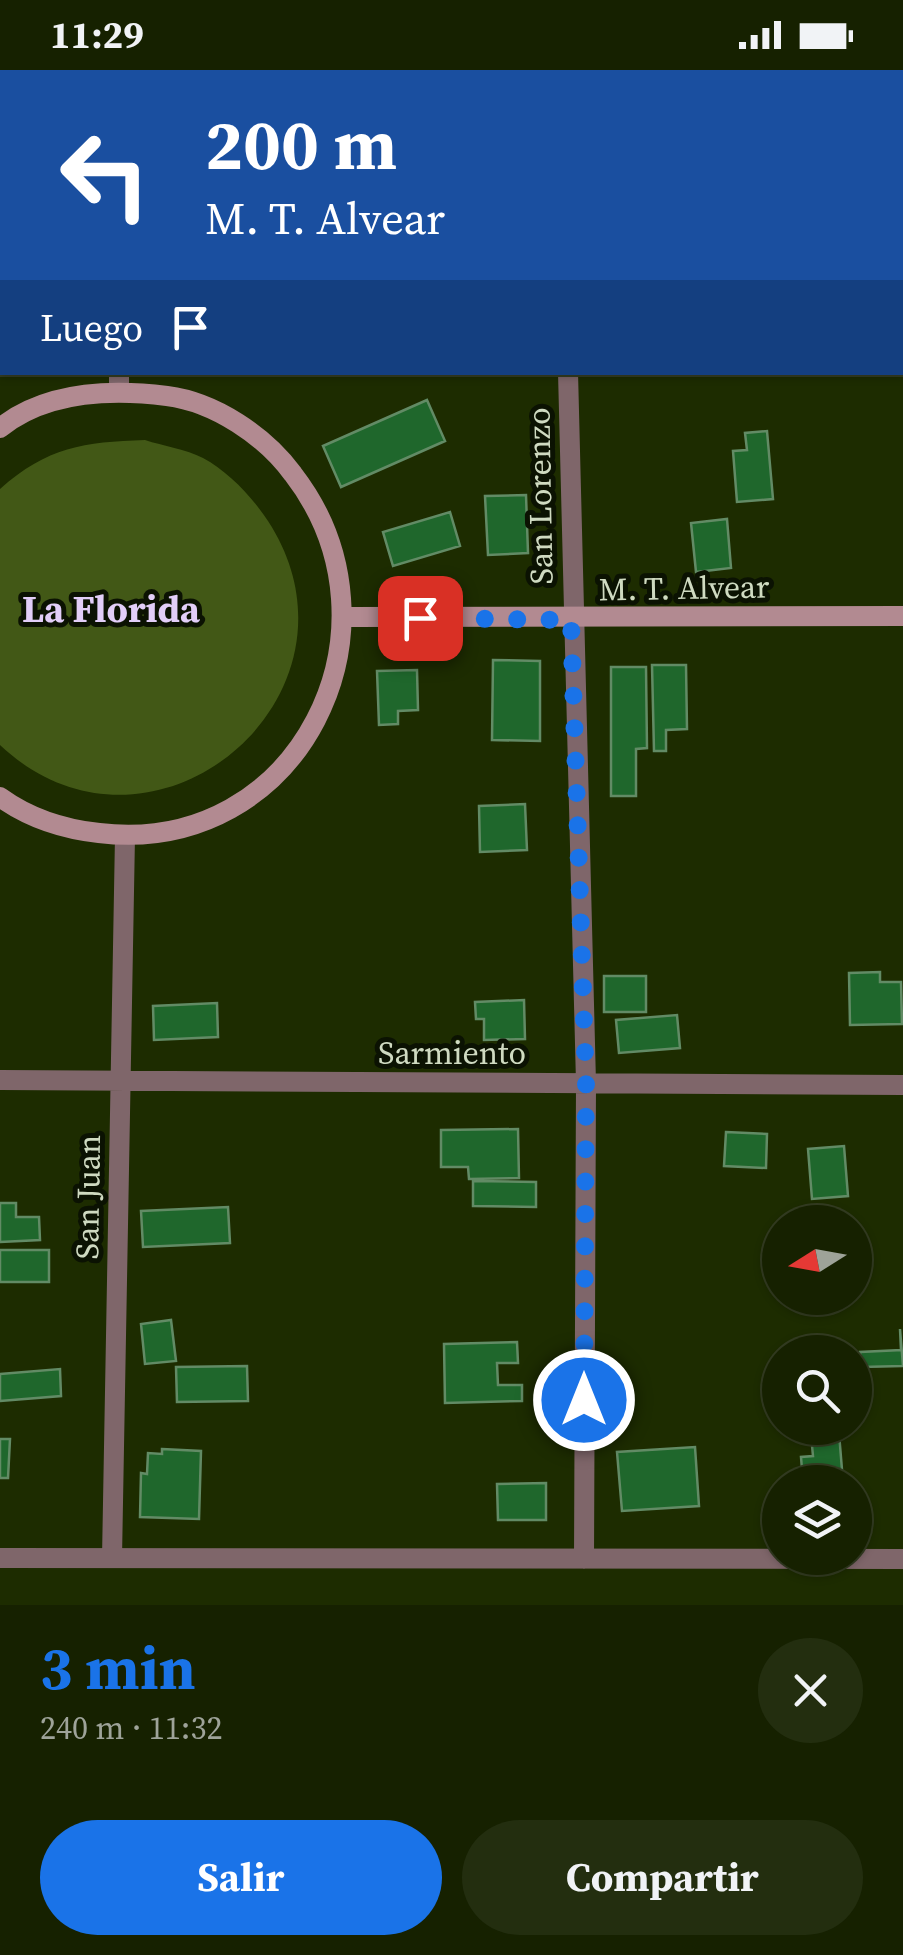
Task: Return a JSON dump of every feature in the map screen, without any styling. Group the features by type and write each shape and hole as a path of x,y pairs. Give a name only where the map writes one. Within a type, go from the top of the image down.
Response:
{"street":[{"name":"San Lorenzo","path":"568,375 571,620"},
{"path":"0,428 61,399 119,381 178,397 232,419 279,456 316,502 338,558 345,616 337,673 315,726 280,772 234,806 182,828 125,836 68,830 16,809 0,797"},
{"name":"M. T. Alvear","path":"345,616 571,620 903,616"},
{"path":"571,620 586,1084 584,1558"},
{"name":"San Juan","path":"112,1558 125,836"},
{"name":"Sarmiento","path":"0,1080 903,1085"},
{"path":"0,1558 903,1559"}],"green space":[{"path":"145,440 189,452 213,464 262,512 295,586 295,650 273,706 233,752 181,783 122,795 60,784 0,745 0,489 34,464 67,450"}],"building":[{"path":"427,400 445,441 341,487 323,446"},
{"path":"767,431 773,499 737,502 733,451 747,450 745,433"},
{"path":"526,495 528,553 488,555 485,496"},
{"path":"450,512 460,546 393,566 383,532"},
{"path":"727,519 731,568 696,572 691,523"},
{"path":"493,660 540,661 540,741 492,740"},
{"path":"652,665 686,665 687,729 666,730 666,751 654,751"},
{"path":"611,667 646,667 647,748 636,749 636,796 611,796"},
{"path":"417,670 418,710 398,711 398,724 379,725 377,671"},
{"path":"525,804 527,850 480,852 479,806"},
{"path":"880,972 880,982 901,982 902,1024 850,1025 849,973"},
{"path":"604,976 646,976 646,1012 604,1012"},
{"path":"524,1000 525,1039 484,1040 484,1019 476,1019 475,1002"},
{"path":"217,1003 218,1037 154,1040 153,1006"},
{"path":"677,1015 680,1048 619,1053 616,1020"},
{"path":"518,1129 519,1178 469,1179 468,1167 441,1167 441,1130"},
{"path":"726,1132 767,1134 766,1168 724,1166"},
{"path":"844,1146 848,1196 812,1199 808,1149"},
{"path":"473,1181 536,1182 536,1207 473,1206"},
{"path":"0,1203 16,1203 16,1217 39,1217 40,1240 0,1242"},
{"path":"228,1207 230,1243 143,1247 141,1211"},
{"path":"0,1250 49,1250 49,1282 0,1282"},
{"path":"171,1320 176,1361 145,1364 141,1324"},
{"path":"900,1329 903,1366 872,1367 872,1351 901,1350"},
{"path":"517,1342 518,1363 497,1363 498,1385 522,1385 522,1401 445,1403 444,1344"},
{"path":"247,1366 248,1401 177,1402 176,1367"},
{"path":"60,1369 61,1396 0,1401 0,1374"},
{"path":"0,1439 10,1439 8,1478 0,1478"},
{"path":"812,1445 840,1445 842,1465 802,1465 801,1457 813,1456"},
{"path":"695,1447 699,1506 622,1511 617,1452"},
{"path":"162,1449 201,1451 199,1519 140,1517 141,1473 147,1474 148,1453 162,1454"},
{"path":"546,1483 546,1520 498,1520 497,1484"}],"district":[{"name":"La Florida","path":"111,609"}],"route":[{"path":"420,618 571,620 586,1084 584,1400"}]}
